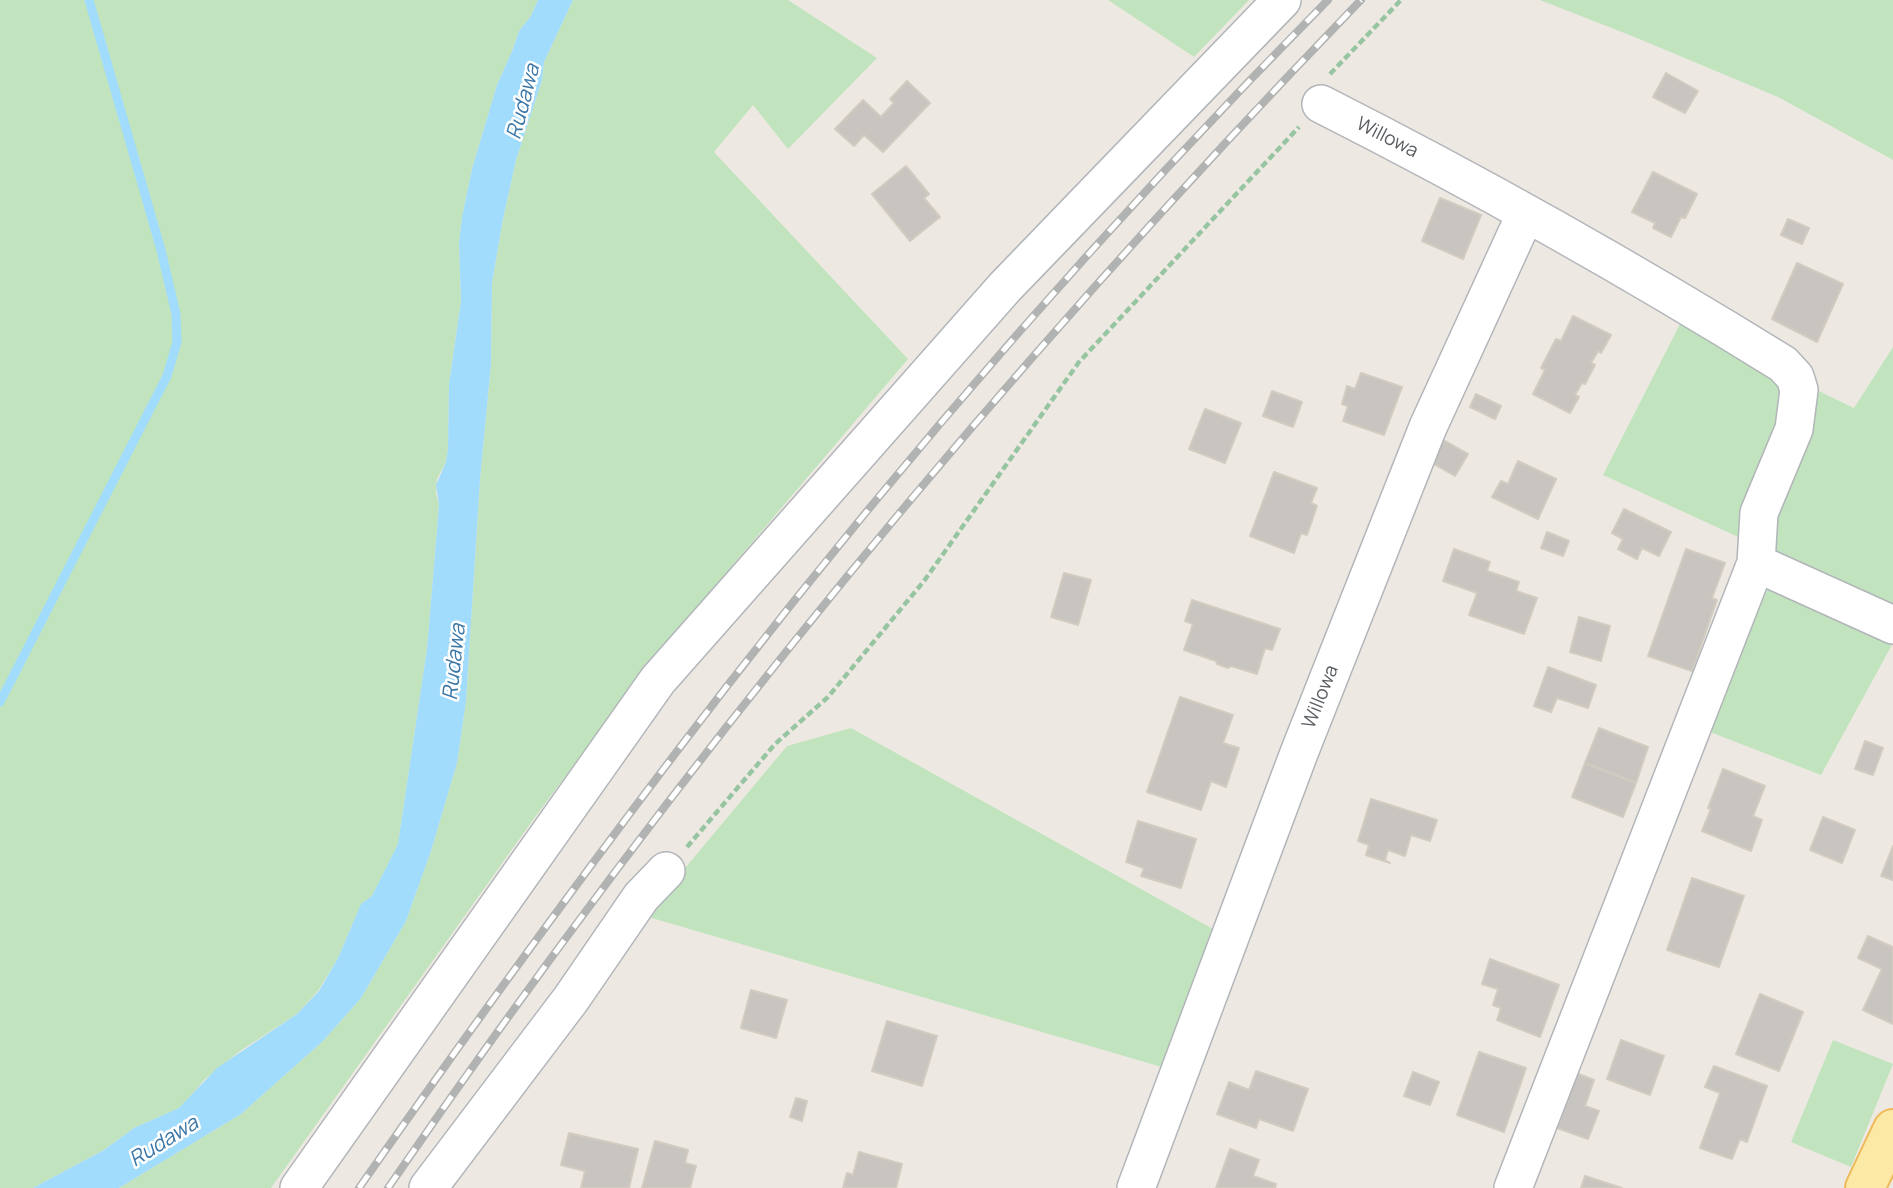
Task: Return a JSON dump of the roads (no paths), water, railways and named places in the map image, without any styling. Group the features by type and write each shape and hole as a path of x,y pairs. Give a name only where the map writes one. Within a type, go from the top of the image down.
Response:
{"main road":[{"path":"1865,1188 1893,1129"}],"street":[{"path":"299,1188 658,680 1004,287 1282,0"},
{"name":"Willowa","path":"1321,104 1426,157 1675,297 1783,365 1795,377 1799,390 1794,429 1759,513 1755,563 1513,1188"},
{"name":"Willowa","path":"1136,1188 1299,753 1427,427 1526,213"},
{"path":"1755,563 1893,625"},
{"path":"428,1188 571,999 641,897 666,871"}],"water":[{"name":"Rudawa","path":"538,0 573,0 544,62 542,80 516,160 503,219 492,283 491,364 480,479 466,701 457,763 431,851 406,921 361,998 323,1041 241,1114 119,1188 33,1188 104,1150 134,1128 179,1108 217,1068 297,1014 319,991 338,958 361,904 372,896 398,844 427,649 439,505 436,485 446,462 448,448 449,384 461,301 459,243 462,217 472,169 497,85 519,31 531,16"}],"waterway":[{"path":"0,702 167,376 177,342 176,314 161,250 89,0"}],"railway":[{"path":"359,1188 630,813 867,511 1092,250 1328,0"},
{"path":"388,1188 498,1031 612,876 849,574 1099,282 1361,0"}]}
